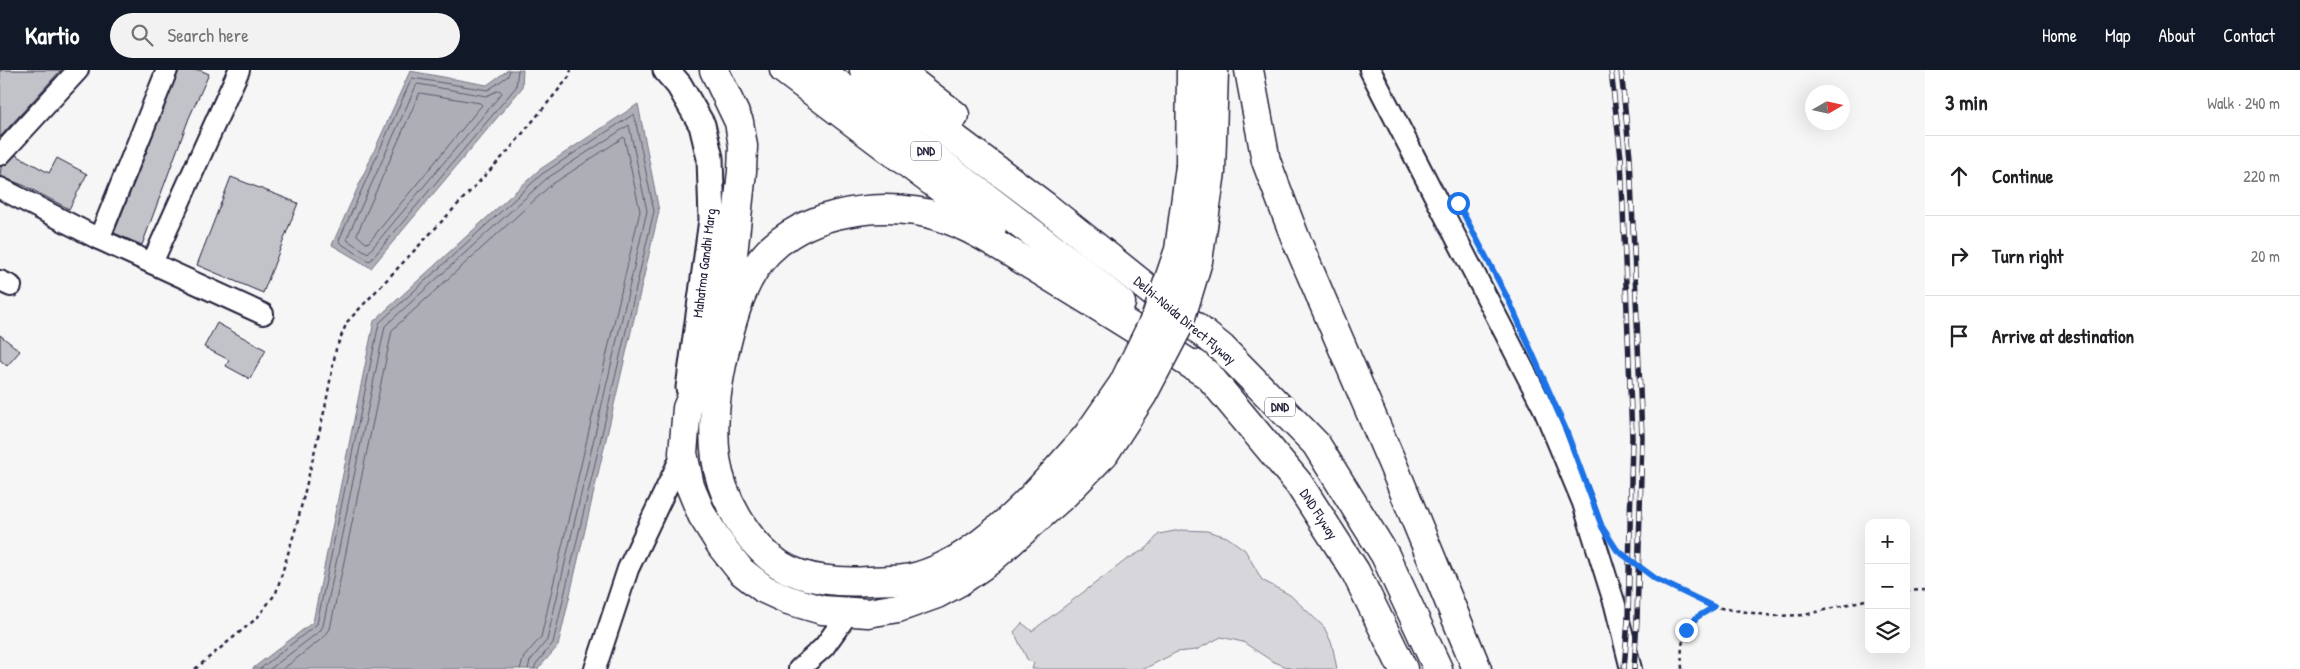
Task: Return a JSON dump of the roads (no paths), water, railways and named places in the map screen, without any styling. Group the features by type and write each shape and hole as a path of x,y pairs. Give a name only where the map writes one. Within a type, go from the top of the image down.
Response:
{"highway":[{"path":"714,70 739,122 743,146 732,264 705,364 687,408 683,453 690,486 702,515 722,548 741,571 764,589 788,600 822,610 868,613 898,608 937,594 959,582 1022,534 1065,494 1095,445 1156,317 1179,250 1200,169 1214,70"},
{"path":"784,70 1088,300"},
{"name":"Delhi-Noida Direct Flyway","path":"820,70 1031,232 1209,376"},
{"name":"Delhi-Noida Direct Flyway","path":"864,70 1045,206 1222,348 1316,444 1386,555 1438,669"},
{"path":"898,70 1091,222 1141,284"},
{"path":"1191,70 1200,169"},
{"path":"1249,70 1266,161 1295,237 1393,465 1477,669"},
{"path":"1095,445 970,551 912,578 850,582 799,574 779,564 761,548 738,517 724,489 716,461 714,436 717,383 732,317 755,268 770,250 810,223 836,215 863,210 915,211 956,223 1088,300 1209,376"},
{"name":"DND Flyway","path":"1209,376 1299,484 1355,571 1403,669"}],"main road":[{"name":"Mahatma Gandhi Marg","path":"666,70 679,85 702,125 710,158 712,220 687,408"}],"street":[{"path":"0,155 78,70"},
{"path":"99,239 167,70"},
{"path":"152,263 238,70"},
{"path":"1370,70 1543,407 1583,503 1615,605 1631,669"},
{"path":"0,188 99,239 263,314"},
{"path":"595,669 628,569 683,453"},
{"path":"800,669 824,647 849,612"}],"water":[{"path":"508,70 523,70 522,88 371,268 332,245 410,71 487,85"},
{"path":"638,104 659,211 558,646 538,669 252,669 313,622 374,321 539,170"}],"railway":[{"path":"1611,70 1621,158 1632,437 1628,620 1624,669"},
{"path":"1621,70 1630,157 1642,437 1634,669"}]}
